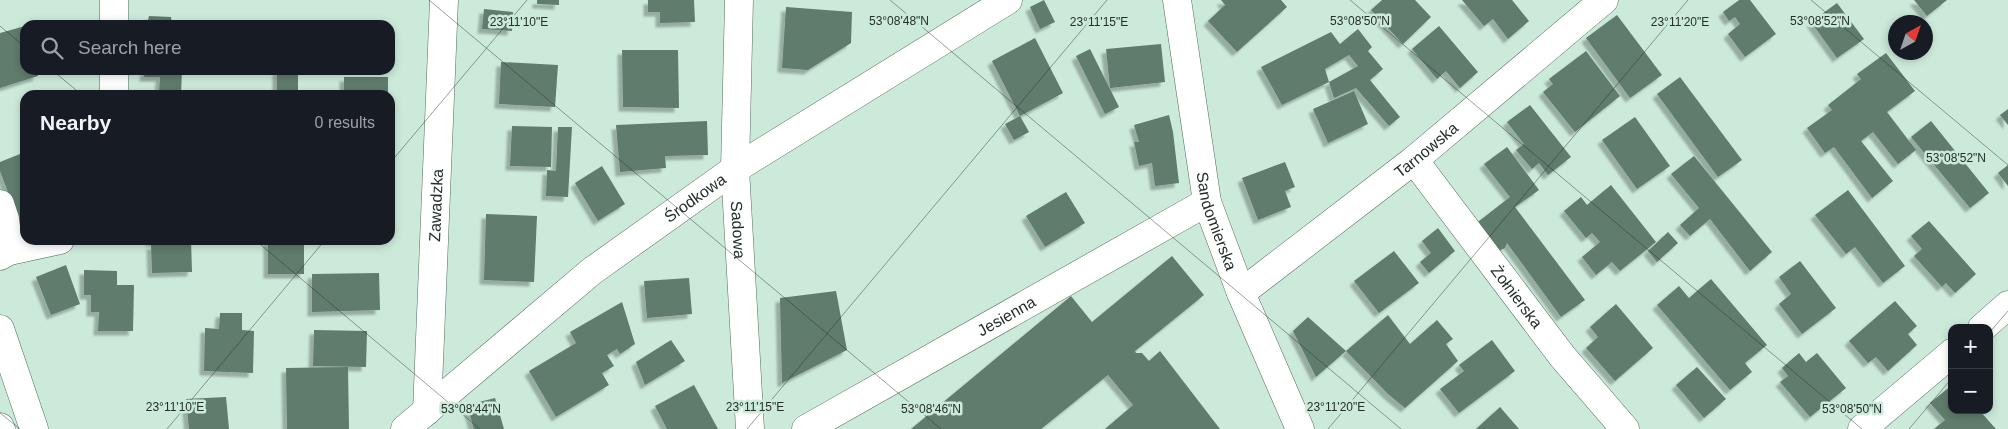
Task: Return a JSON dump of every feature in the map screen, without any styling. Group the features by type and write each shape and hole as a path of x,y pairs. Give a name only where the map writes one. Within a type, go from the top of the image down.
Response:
{"main road":[{"path":"114,0 114,20"},
{"name":"Zawadzka","path":"427,411 444,0"},
{"name":"Sadowa","path":"739,0 735,169 750,429"},
{"name":"Środkowa","path":"405,429 592,271 735,169 1008,0"},
{"name":"Sandomierska","path":"1177,0 1207,202 1241,293 1300,429"},
{"name":"Tarnowska","path":"1241,293 1414,160 1604,0"},
{"path":"114,75 114,90"},
{"name":"Żołnierska","path":"1414,160 1562,356 1625,429"},
{"name":"Jesienna","path":"806,429 1207,202"},
{"path":"0,204 5,219 5,254 40,245"},
{"path":"1987,324 2008,305"},
{"path":"0,329 34,429"},
{"path":"1862,429 1948,356"}],"building":[{"path":"537,0 559,0 559,5 537,4"},
{"path":"648,0 694,0 695,22 660,23 660,12 648,12"},
{"path":"1044,0 1055,22 1040,29 1030,7"},
{"path":"1221,0 1281,0 1287,7 1237,52 1208,21 1225,5"},
{"path":"1382,0 1415,0 1431,17 1403,44 1371,10"},
{"path":"1462,0 1512,0 1529,21 1508,39 1493,19 1484,26"},
{"path":"1739,0 1750,0 1776,34 1745,57 1728,34 1740,24 1735,17 1729,21 1723,12"},
{"path":"1914,0 1947,0 1928,15"},
{"path":"1837,3 1864,39 1837,58 1811,22"},
{"path":"786,7 852,12 851,43 808,70 782,68"},
{"path":"484,9 513,12 512,31 482,29"},
{"path":"1617,15 1662,75 1630,98 1586,38"},
{"path":"149,16 171,17 171,20 148,20"},
{"path":"1439,26 1478,72 1460,88 1446,71 1437,79 1412,49"},
{"path":"20,27 20,75 38,76 0,88 0,33"},
{"path":"1358,29 1372,47 1368,51 1383,69 1370,80 1400,117 1389,126 1356,88 1334,98 1329,82 1282,105 1261,67 1331,32 1340,44","holes":["1349,55 1358,66 1329,82 1325,69"]},
{"path":"1035,38 1063,93 1020,116 992,61"},
{"path":"1161,44 1165,82 1110,88 1106,49"},
{"path":"1090,49 1119,107 1105,114 1076,56"},
{"path":"622,50 678,50 679,108 623,107"},
{"path":"1586,51 1620,96 1575,132 1543,92 1553,84 1549,79"},
{"path":"1886,53 1888,60 1891,60 1915,91 1887,112 1916,150 1898,164 1873,132 1861,141 1893,181 1872,198 1834,147 1825,153 1807,128 1832,110 1828,105 1861,79 1857,74"},
{"path":"501,62 558,65 555,107 499,104"},
{"path":"144,75 182,75 181,90 159,90 160,77 144,77"},
{"path":"277,75 298,75 298,90 277,90"},
{"path":"344,77 388,77 388,90 344,90"},
{"path":"1680,77 1742,160 1718,177 1657,94"},
{"path":"1354,91 1368,124 1328,143 1313,109"},
{"path":"1530,105 1571,157 1548,175 1539,163 1532,169 1516,150 1524,144 1507,122"},
{"path":"2008,109 2008,125 2000,115"},
{"path":"1169,115 1179,183 1155,186 1152,163 1139,166 1134,142 1139,142 1134,125"},
{"path":"1020,116 1029,132 1014,140 1005,124"},
{"path":"1635,117 1670,166 1637,189 1602,140"},
{"path":"707,121 708,155 665,156 666,168 620,172 616,125"},
{"path":"1931,121 1989,193 1970,208 1911,137"},
{"path":"512,126 552,127 551,167 510,166"},
{"path":"558,127 572,127 568,197 546,196 547,170 556,171"},
{"path":"1507,147 1539,190 1515,207 1585,300 1561,317 1507,243 1505,248 1494,253 1474,225 1510,197 1484,164"},
{"path":"20,154 20,224 0,171 0,162"},
{"path":"1694,156 1772,252 1750,271 1710,219 1690,236 1680,225 1699,208 1671,174"},
{"path":"1285,162 1295,187 1285,191 1291,207 1258,220 1242,178"},
{"path":"2008,165 2008,186 1998,173"},
{"path":"602,166 625,204 598,221 575,183"},
{"path":"1611,185 1656,242 1620,271 1612,262 1596,275 1582,257 1600,242 1592,233 1586,238 1564,211 1581,197 1587,205"},
{"path":"1848,190 1905,266 1883,283 1855,247 1846,254 1815,215"},
{"path":"1066,192 1085,223 1045,247 1026,216"},
{"path":"486,214 537,216 534,282 484,280"},
{"path":"1929,221 1976,274 1955,293 1946,283 1942,287 1914,256 1922,249 1911,236"},
{"path":"1438,228 1455,251 1429,273 1420,262 1431,253 1422,241"},
{"path":"1668,232 1678,243 1657,262 1648,251"},
{"path":"151,245 191,245 192,272 152,273"},
{"path":"268,245 304,245 304,274 268,274"},
{"path":"1394,251 1419,283 1379,313 1354,281"},
{"path":"1172,256 1204,295 1135,351 1136,353 1142,353 1149,361 1160,351 1220,429 1105,429 1133,405 1108,375 1041,429 911,429 1071,296 1092,322"},
{"path":"1800,261 1836,308 1802,334 1779,304 1791,294 1779,277"},
{"path":"66,265 80,304 51,315 36,277"},
{"path":"84,270 117,271 117,285 134,285 133,331 98,331 99,312 91,312 91,295 84,295"},
{"path":"379,273 380,310 312,312 312,274"},
{"path":"689,278 692,314 647,318 644,281"},
{"path":"1711,279 1767,345 1745,363 1752,372 1730,390 1657,305 1679,286 1689,298"},
{"path":"836,291 847,350 782,383 780,298"},
{"path":"1895,301 1917,326 1908,334 1917,345 1888,371 1876,357 1868,363 1849,341"},
{"path":"622,302 635,344 620,354 617,349 607,355 614,366 602,373 609,385 556,417 529,371 576,343 570,332"},
{"path":"1616,304 1653,348 1615,381 1586,348 1598,337 1590,327"},
{"path":"220,313 242,313 242,330 254,331 253,373 204,371 205,328 219,329"},
{"path":"1388,315 1410,344 1437,320 1453,339 1446,344 1458,361 1405,408 1388,394 1346,351"},
{"path":"1308,317 1346,351 1316,377 1293,331"},
{"path":"314,330 367,331 366,367 313,366"},
{"path":"671,340 685,361 645,385 636,362"},
{"path":"1492,340 1515,371 1459,413 1440,389 1464,371 1459,365"},
{"path":"1799,353 1806,362 1817,353 1846,388 1810,417 1780,382 1788,376 1782,368"},
{"path":"348,367 349,429 287,429 286,368"},
{"path":"1697,367 1726,399 1704,418 1676,385"},
{"path":"694,385 718,429 667,429 655,406"},
{"path":"1948,388 1948,414 1983,414 1996,429 1934,429 1945,420 1930,403"},
{"path":"226,397 229,429 189,429 186,399"},
{"path":"495,398 504,429 474,429 467,405"},
{"path":"1500,407 1519,429 1476,429"}]}
